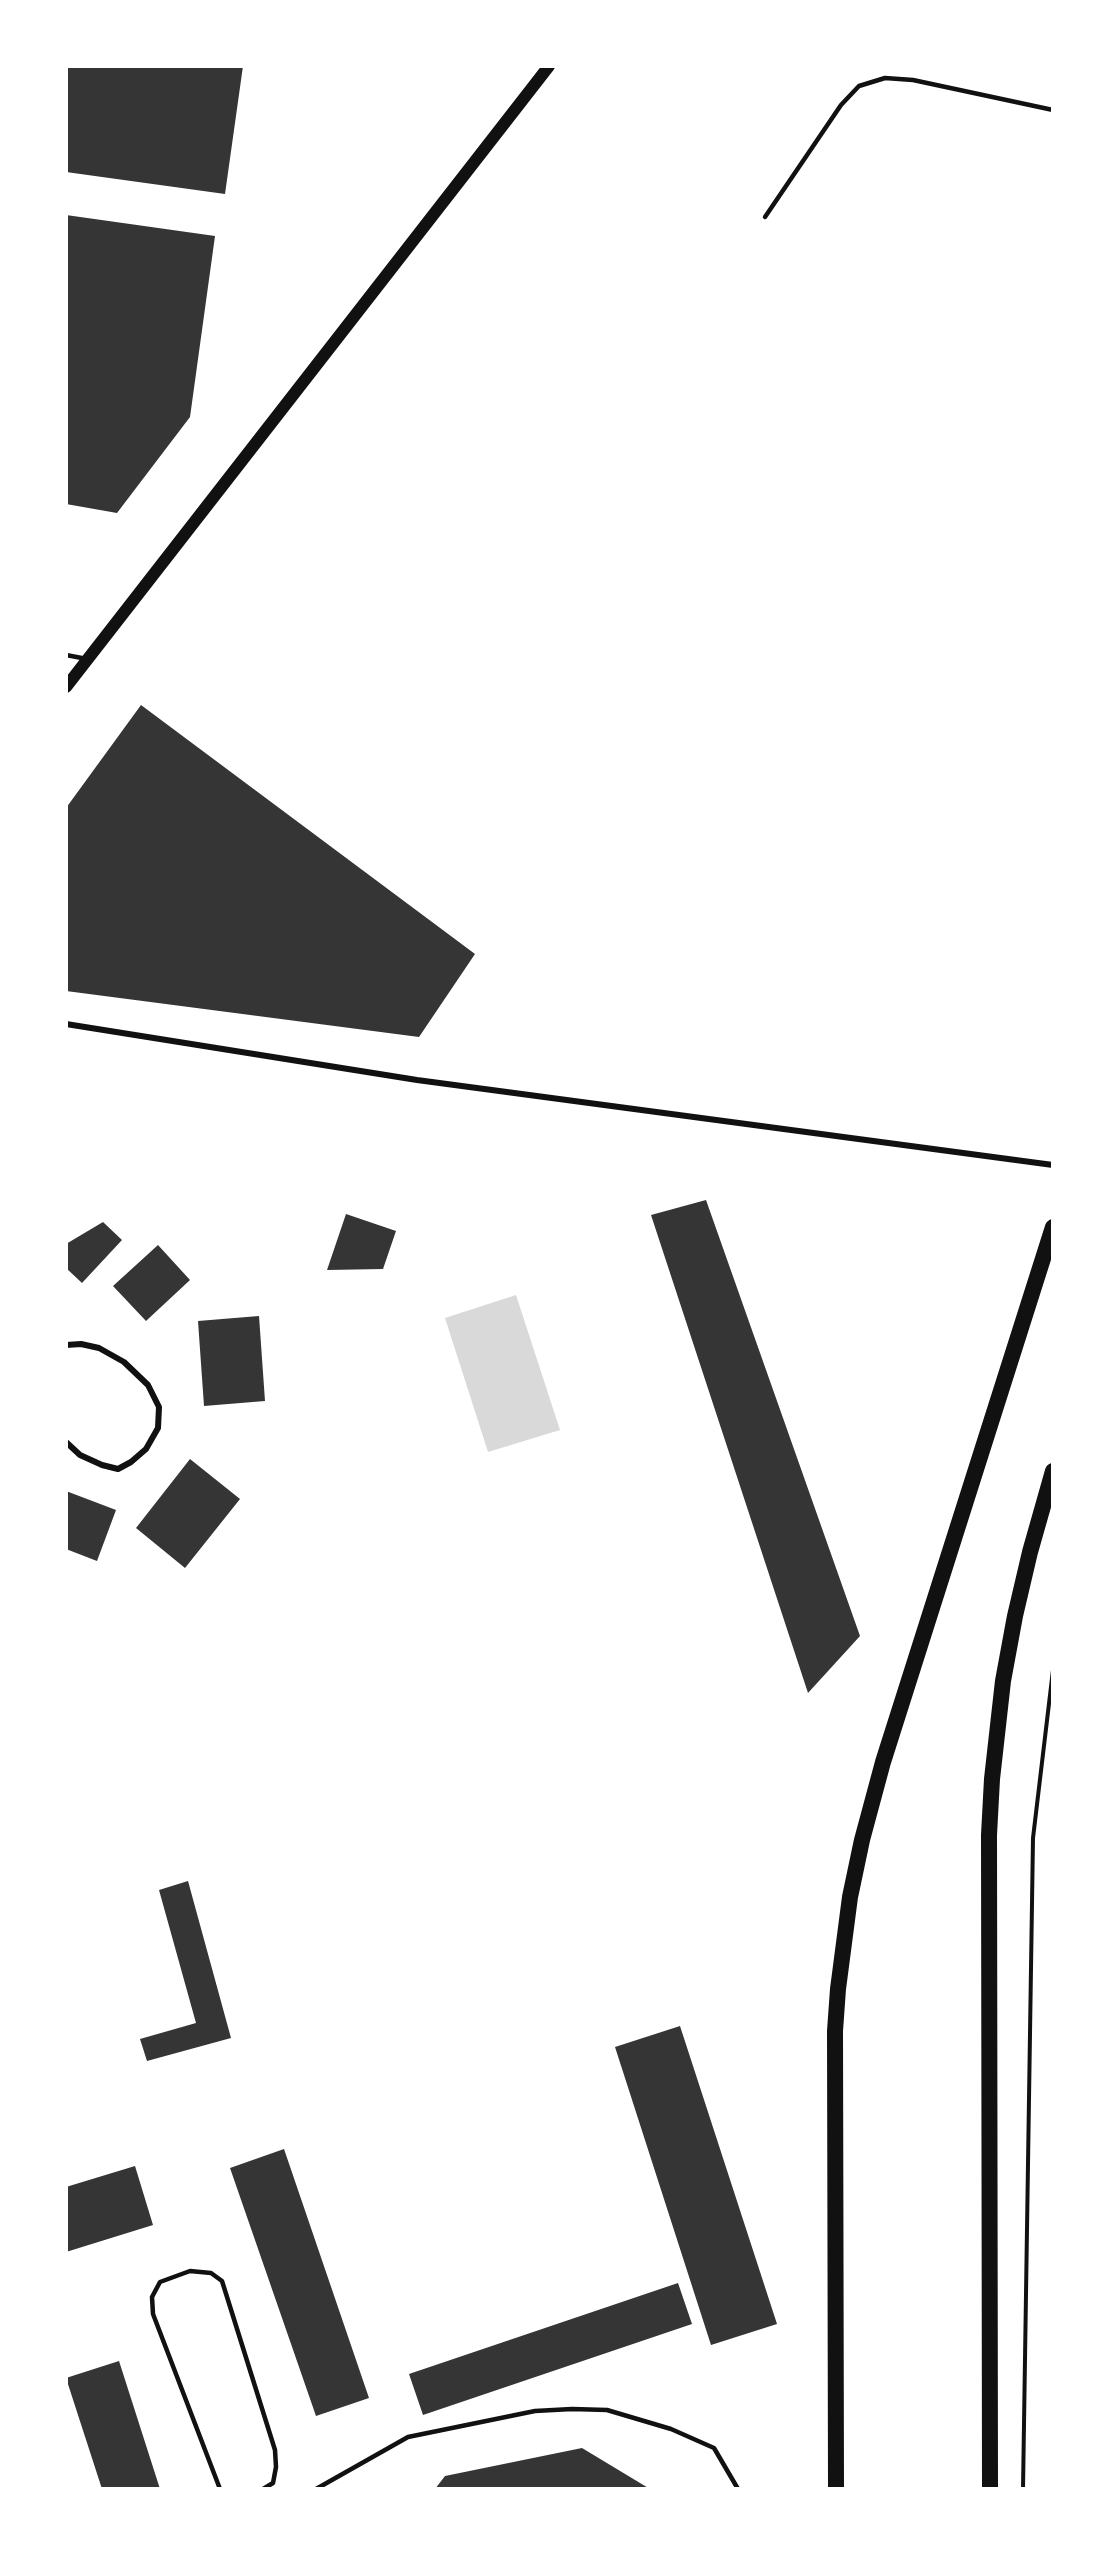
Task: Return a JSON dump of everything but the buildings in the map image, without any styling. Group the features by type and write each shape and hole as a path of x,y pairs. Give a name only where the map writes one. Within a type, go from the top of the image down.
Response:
{"highway":[{"path":"836,2489 835,2031 850,1897 862,1840 883,1762 1053,1227"},
{"path":"990,2489 989,1835 991,1790 1002,1692 1015,1616 1053,1471"}],"main road":[{"path":"66,687 254,441 549,66"}],"street":[{"path":"66,1024 417,1080 1053,1165"},
{"path":"66,1345 81,1344 99,1348 124,1362 148,1385 159,1407 158,1428 146,1449 131,1462 118,1468 102,1465 80,1455 66,1442"}],"lane":[{"path":"765,217 841,105 859,86 885,78 913,80 1053,110"},
{"path":"66,656 87,659"},
{"path":"220,2489 153,2314 152,2297 160,2282 190,2271 211,2273 222,2281 275,2450 276,2467 273,2483 263,2489"},
{"path":"316,2489 408,2437 535,2411 607,2410 671,2428 714,2448 738,2489"}],"path":[{"path":"1023,2489 1033,1838 1053,1670"}],"shaded area":[{"path":"516,1295 560,1430 488,1452 445,1318"}]}
